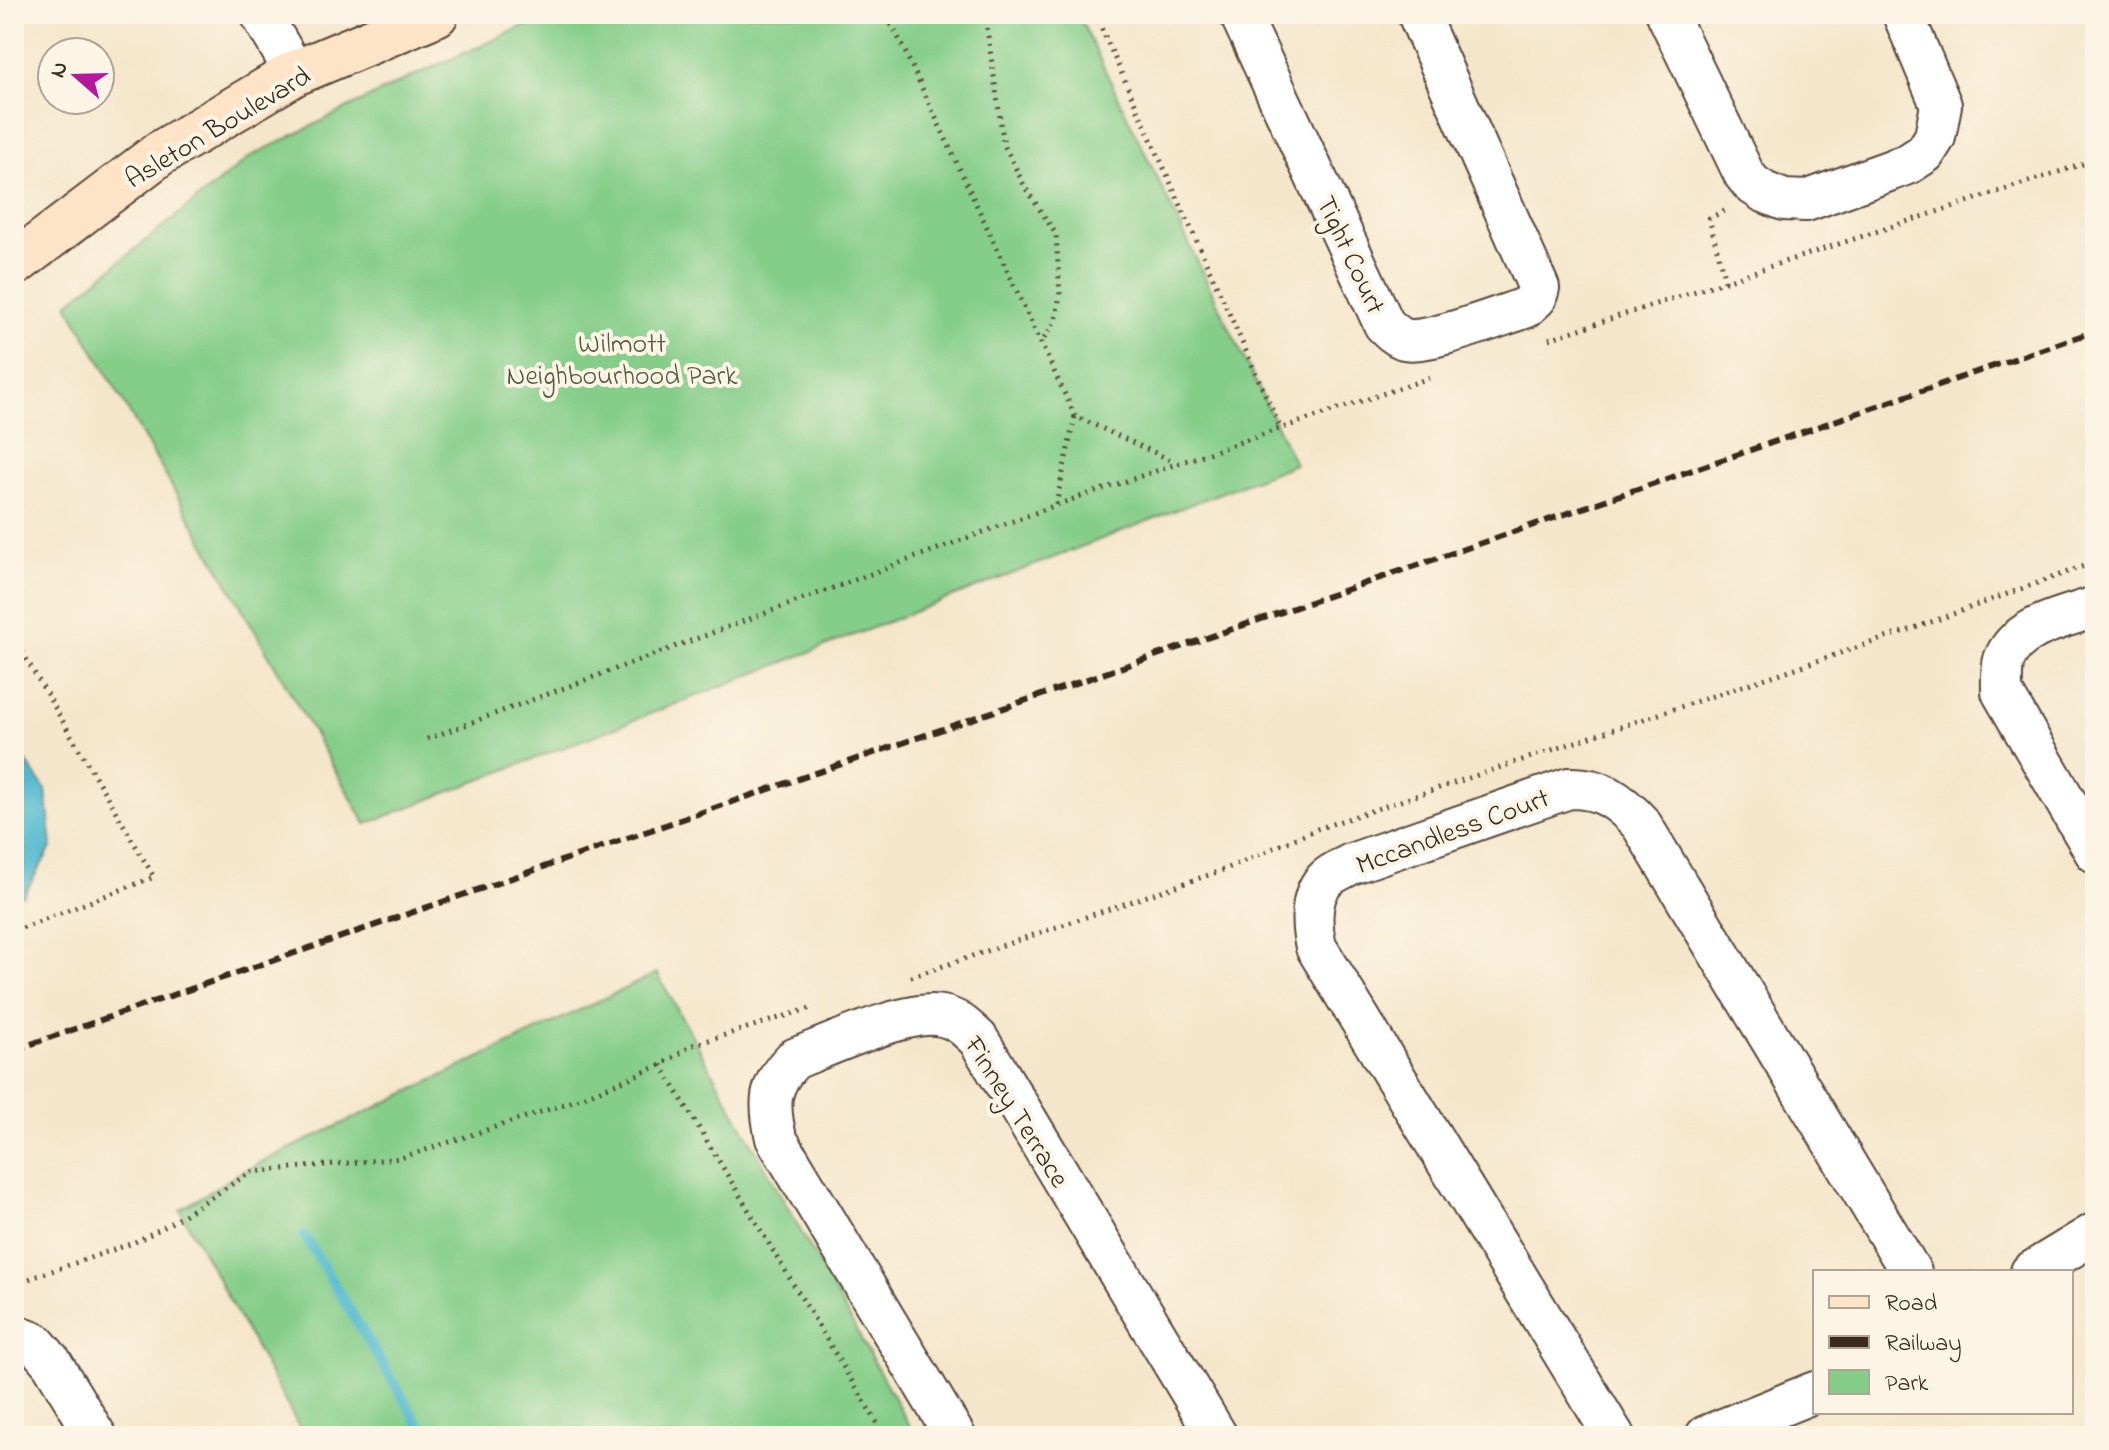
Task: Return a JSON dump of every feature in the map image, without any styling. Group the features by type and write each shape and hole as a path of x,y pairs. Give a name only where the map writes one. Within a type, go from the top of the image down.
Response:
{"street":[{"path":"261,14 295,73"},
{"name":"Asleton Boulevard","path":"14,264 159,154 295,73 436,14"},
{"name":"Tight Court","path":"1240,14 1384,324 1405,339 1424,339 1525,308 1536,298 1539,288 1418,14"},
{"path":"1667,14 1744,174 1764,192 1784,200 1806,201 1908,164 1925,153 1935,137 1941,105 1903,14"},
{"path":"2095,607 2050,622 2014,642 2003,662 2002,692 2095,852"},
{"name":"Mccandless Court","path":"1614,1436 1316,947 1311,927 1315,900 1326,879 1351,864 1569,788 1597,791 1626,808 1641,824 1910,1270"},
{"name":"Finney Terrace","path":"955,1436 776,1138 770,1110 774,1086 781,1071 794,1059 918,1014 941,1015 959,1021 978,1039 1217,1436"},
{"path":"2034,1270 2095,1233"},
{"path":"14,1335 35,1343 52,1363 96,1436"},
{"path":"1706,1436 1813,1393"}],"path":[{"path":"878,14 893,26 1075,416 1056,505"},
{"path":"980,14 986,22 1004,145 1026,189 1056,234 1060,295 1055,322 1041,343"},
{"path":"1095,14 1280,427"},
{"path":"1547,339 2095,160"},
{"path":"1725,281 1709,218 1764,192"},
{"path":"427,739 1056,505 1443,373"},
{"path":"1075,416 1176,463"},
{"path":"897,981 1226,869 1317,829 1909,630 2095,562"},
{"path":"14,638 154,877 14,931"},
{"path":"14,1284 133,1243 168,1225 251,1172 401,1158 568,1103 661,1065 693,1045 823,1004"},
{"path":"661,1065 885,1436"}],"green space":[{"name":"Wilmott Neighbourhood Park","path":"551,14 1078,14 1295,464 366,824 67,304 251,156 407,79"},
{"path":"657,973 915,1436 304,1436 180,1210 241,1172"}],"water":[{"path":"14,744 46,790 52,846 23,896 14,894"}],"waterway":[{"path":"304,1235 426,1436"}],"railway":[{"path":"14,1050 2095,331"}]}
